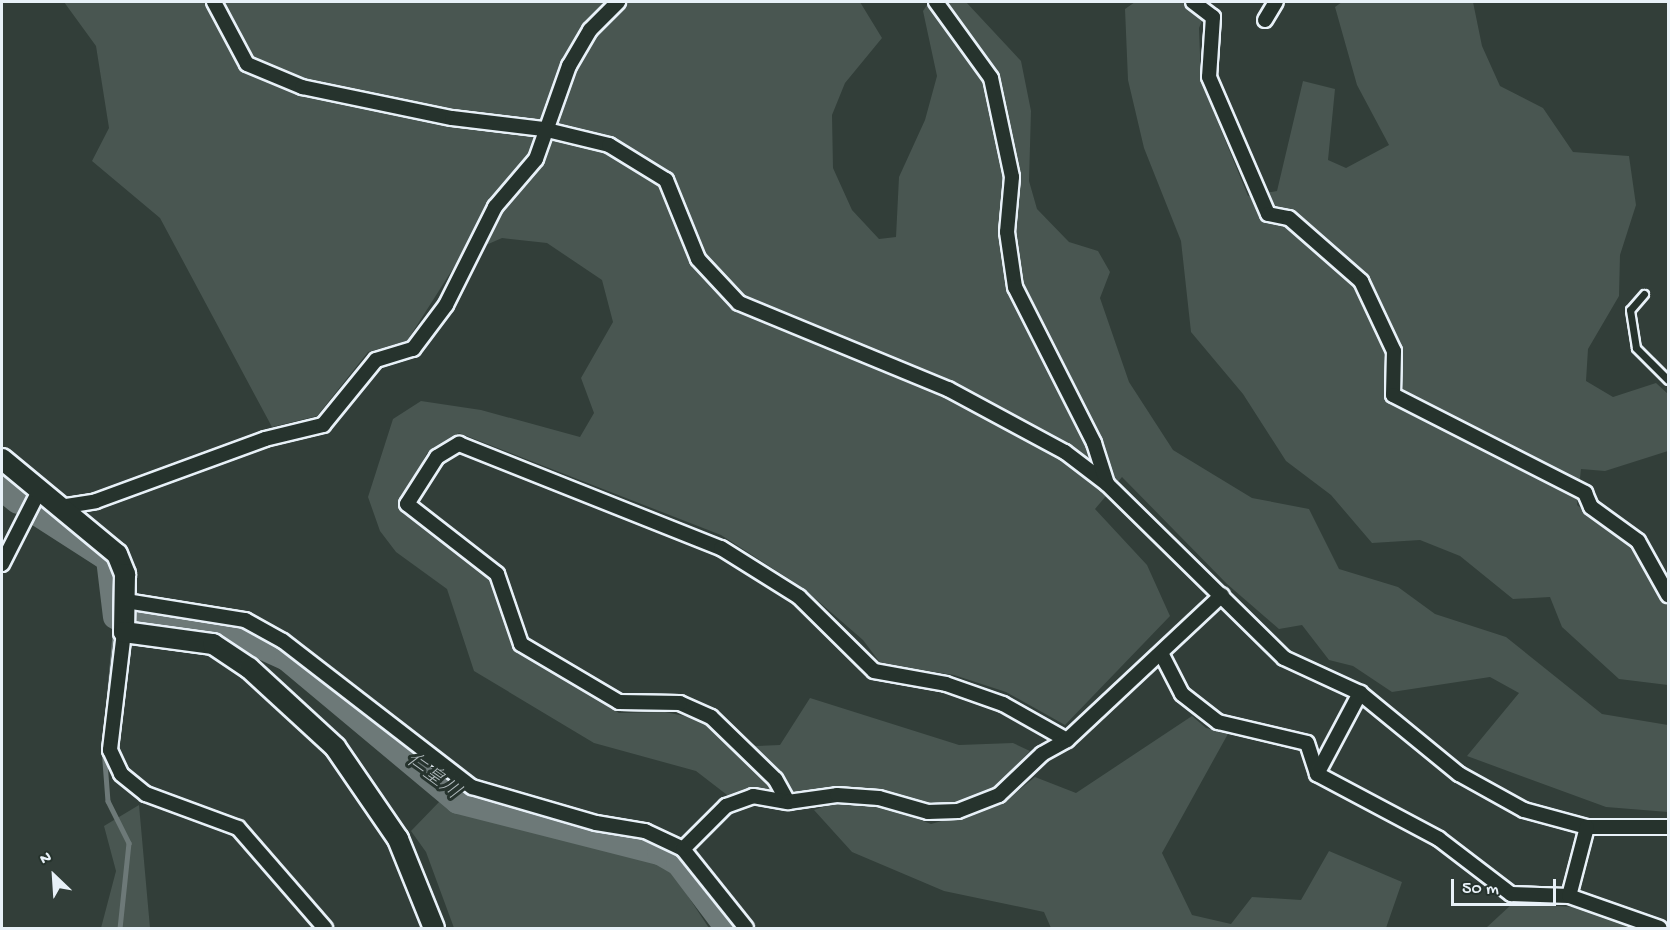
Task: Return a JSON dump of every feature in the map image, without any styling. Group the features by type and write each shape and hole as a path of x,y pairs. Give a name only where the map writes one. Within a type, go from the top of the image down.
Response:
{"street":[{"path":"214,2 247,64 302,87 452,118 543,129 609,146 666,180 698,259 739,303 948,389 1065,452 1107,484 1284,658 1360,693 1459,774 1524,810 1587,827 1668,827"},
{"path":"60,507 96,501 265,439 323,425 376,360 413,349 446,305 495,207 536,159 543,129 590,30 618,2"},
{"path":"936,2 991,78 1012,177 1007,232 1015,287 1094,443 1107,484"},
{"path":"1193,2 1213,17 1209,77 1268,214 1289,218 1361,281 1394,351 1393,395 1585,492 1590,507 1638,541 1668,595"},
{"path":"1265,20 1276,2"},
{"path":"788,802 775,779 711,717 680,703 619,702 521,644 496,574 407,504 436,457 459,444 721,548 799,597 874,671 969,692 1067,740"},
{"path":"2,459 117,554 126,601 110,750 121,774 146,794 238,828 325,928"},
{"path":"2,564 39,491"},
{"path":"683,849 726,806 753,796 788,802 837,795 879,798 928,812 958,812 999,795 1042,754 1067,740 1162,655 1222,595"},
{"path":"126,601 219,611 245,620 283,641 472,787 596,823 645,831 683,849 746,928"},
{"path":"124,632 213,644 249,668 335,747 398,839 434,928"},
{"path":"1162,655 1182,694 1218,722 1307,744 1317,774 1439,839 1511,894 1569,896 1660,928"},
{"path":"1317,774 1360,693"},
{"path":"1569,896 1587,827"}],"lane":[{"path":"1644,294 1630,310 1636,348 1668,380"}],"shaded area":[{"path":"64,2 860,2 882,38 845,83 832,115 833,168 852,210 879,239 896,237 899,177 925,120 937,76 923,11 929,2 966,2 1021,61 1031,111 1029,181 1037,209 1069,242 1098,251 1110,272 1100,298 1129,382 1173,450 1252,498 1309,509 1339,569 1398,587 1435,614 1506,637 1602,714 1668,725 1668,812 1606,807 1467,756 1519,693 1490,677 1392,692 1353,666 1329,660 1302,625 1279,629 1227,584 1122,477 1095,509 1147,565 1170,616 1065,725 1006,692 954,675 881,664 863,640 803,588 721,535 459,433 427,453 399,508 490,580 512,646 619,713 665,712 699,719 756,746 780,745 810,698 959,745 1013,743 1030,751 996,787 955,803 926,803 880,790 837,787 793,794 752,787 731,798 696,771 594,743 474,671 447,589 396,552 380,531 368,497 393,419 421,401 481,410 580,437 594,413 581,378 613,322 602,280 547,243 502,238 461,256 407,341 368,352 317,416 272,427 160,218 92,161 109,128 96,46"},
{"path":"1135,2 1209,3 1199,28 1201,81 1248,196 1277,191 1303,81 1335,89 1328,160 1346,168 1389,145 1357,85 1335,7 1342,2 1473,2 1482,46 1500,86 1543,108 1573,152 1629,156 1636,205 1620,255 1619,296 1588,349 1586,381 1613,397 1656,383 1668,394 1668,451 1605,471 1581,469 1577,505 1630,547 1668,604 1668,685 1619,679 1562,627 1550,597 1513,599 1460,556 1420,540 1372,543 1331,495 1286,461 1243,394 1191,332 1181,241 1144,148 1128,80 1125,9"},
{"path":"1192,716 1206,728 1229,732 1162,853 1192,915 1231,924 1252,897 1301,900 1329,851 1402,882 1386,928 1051,928 1044,912 944,891 852,852 814,810 834,803 879,804 931,824 1002,804 1035,777 1076,793"},
{"path":"440,801 666,863 709,928 454,928 426,852 411,831"},
{"path":"139,805 150,928 101,928 116,871 104,826"},
{"path":"1512,904 1575,907 1634,928 1486,928"}],"waterway":[{"name":"仁皇川","path":"2,488 18,501"},
{"name":"仁皇川","path":"36,512 109,559 116,617"},
{"name":"仁皇川","path":"136,617 226,630 287,658 458,801 660,852 679,863 728,928"},
{"path":"106,728 115,629"},
{"path":"104,748 108,801 129,843 120,928"}]}
